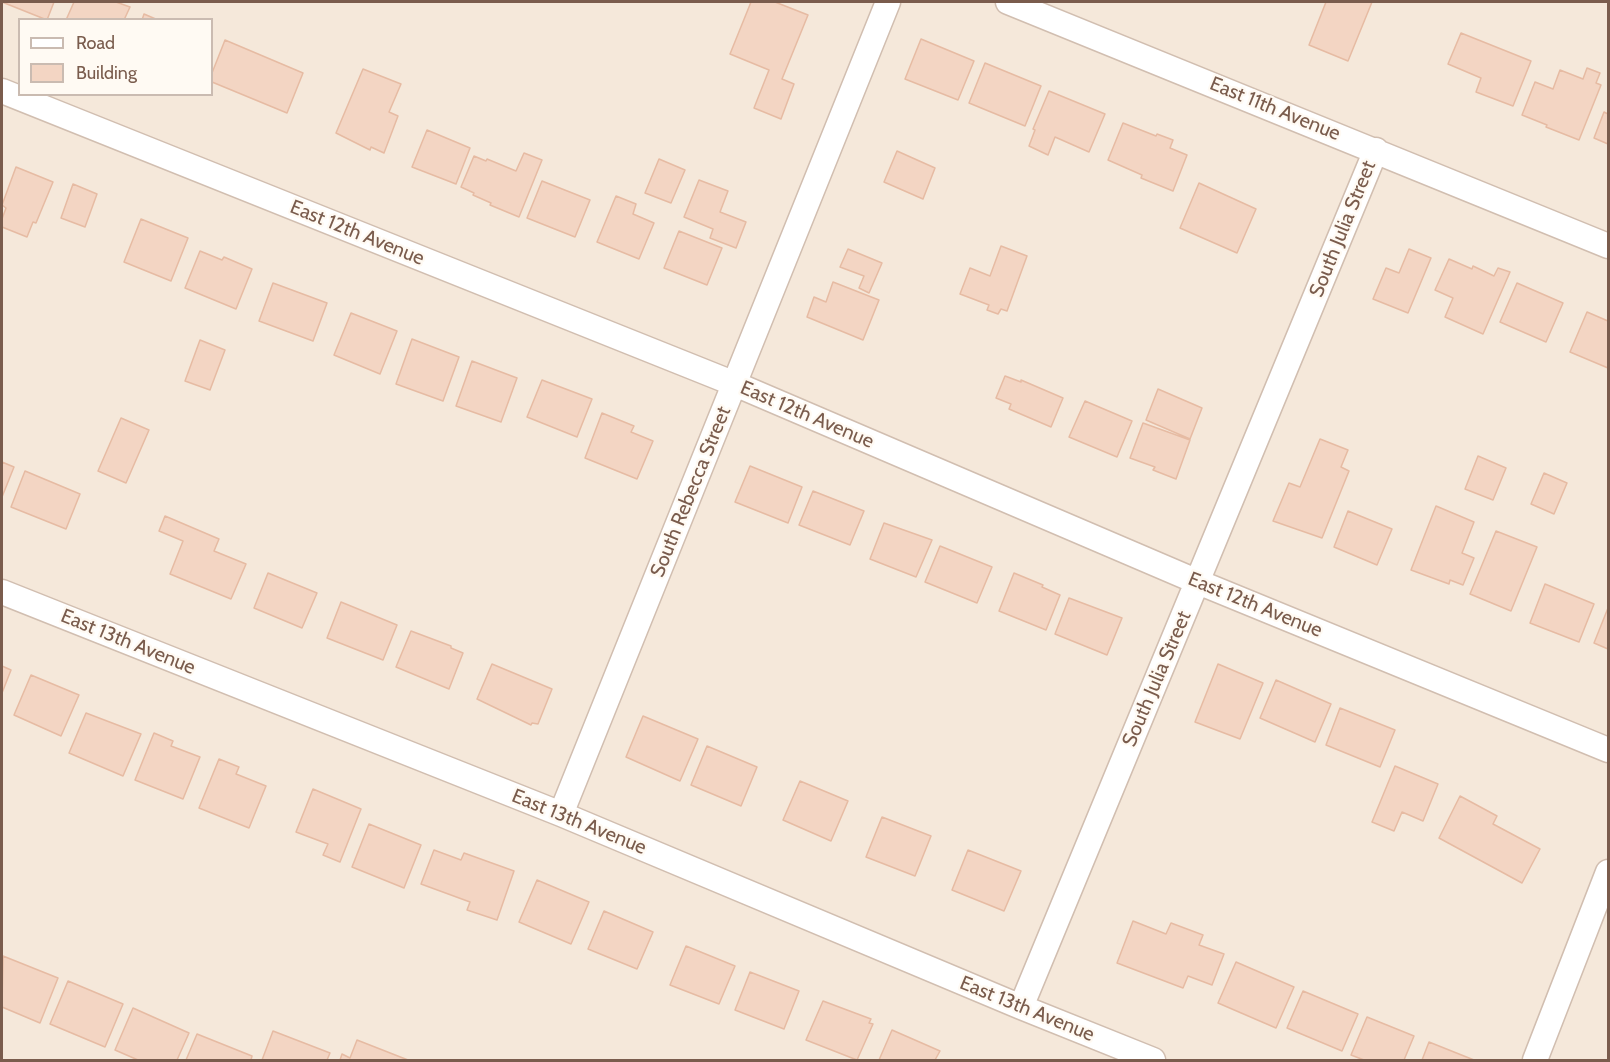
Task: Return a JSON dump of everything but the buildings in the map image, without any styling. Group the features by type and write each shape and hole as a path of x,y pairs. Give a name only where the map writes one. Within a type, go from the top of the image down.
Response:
{"street":[{"name":"South Rebecca Street","path":"561,814 888,2"},
{"name":"East 11th Avenue","path":"1008,2 1608,246"},
{"name":"East 12th Avenue","path":"2,91 735,384 1198,582 1608,750"},
{"name":"South Julia Street","path":"1021,1007 1376,150"},
{"name":"East 13th Avenue","path":"2,592 561,814 1153,1060"},
{"path":"1535,1060 1608,872"}],"shaded area":[{"path":"2,2 1608,2 1608,1060 2,1060"}]}
